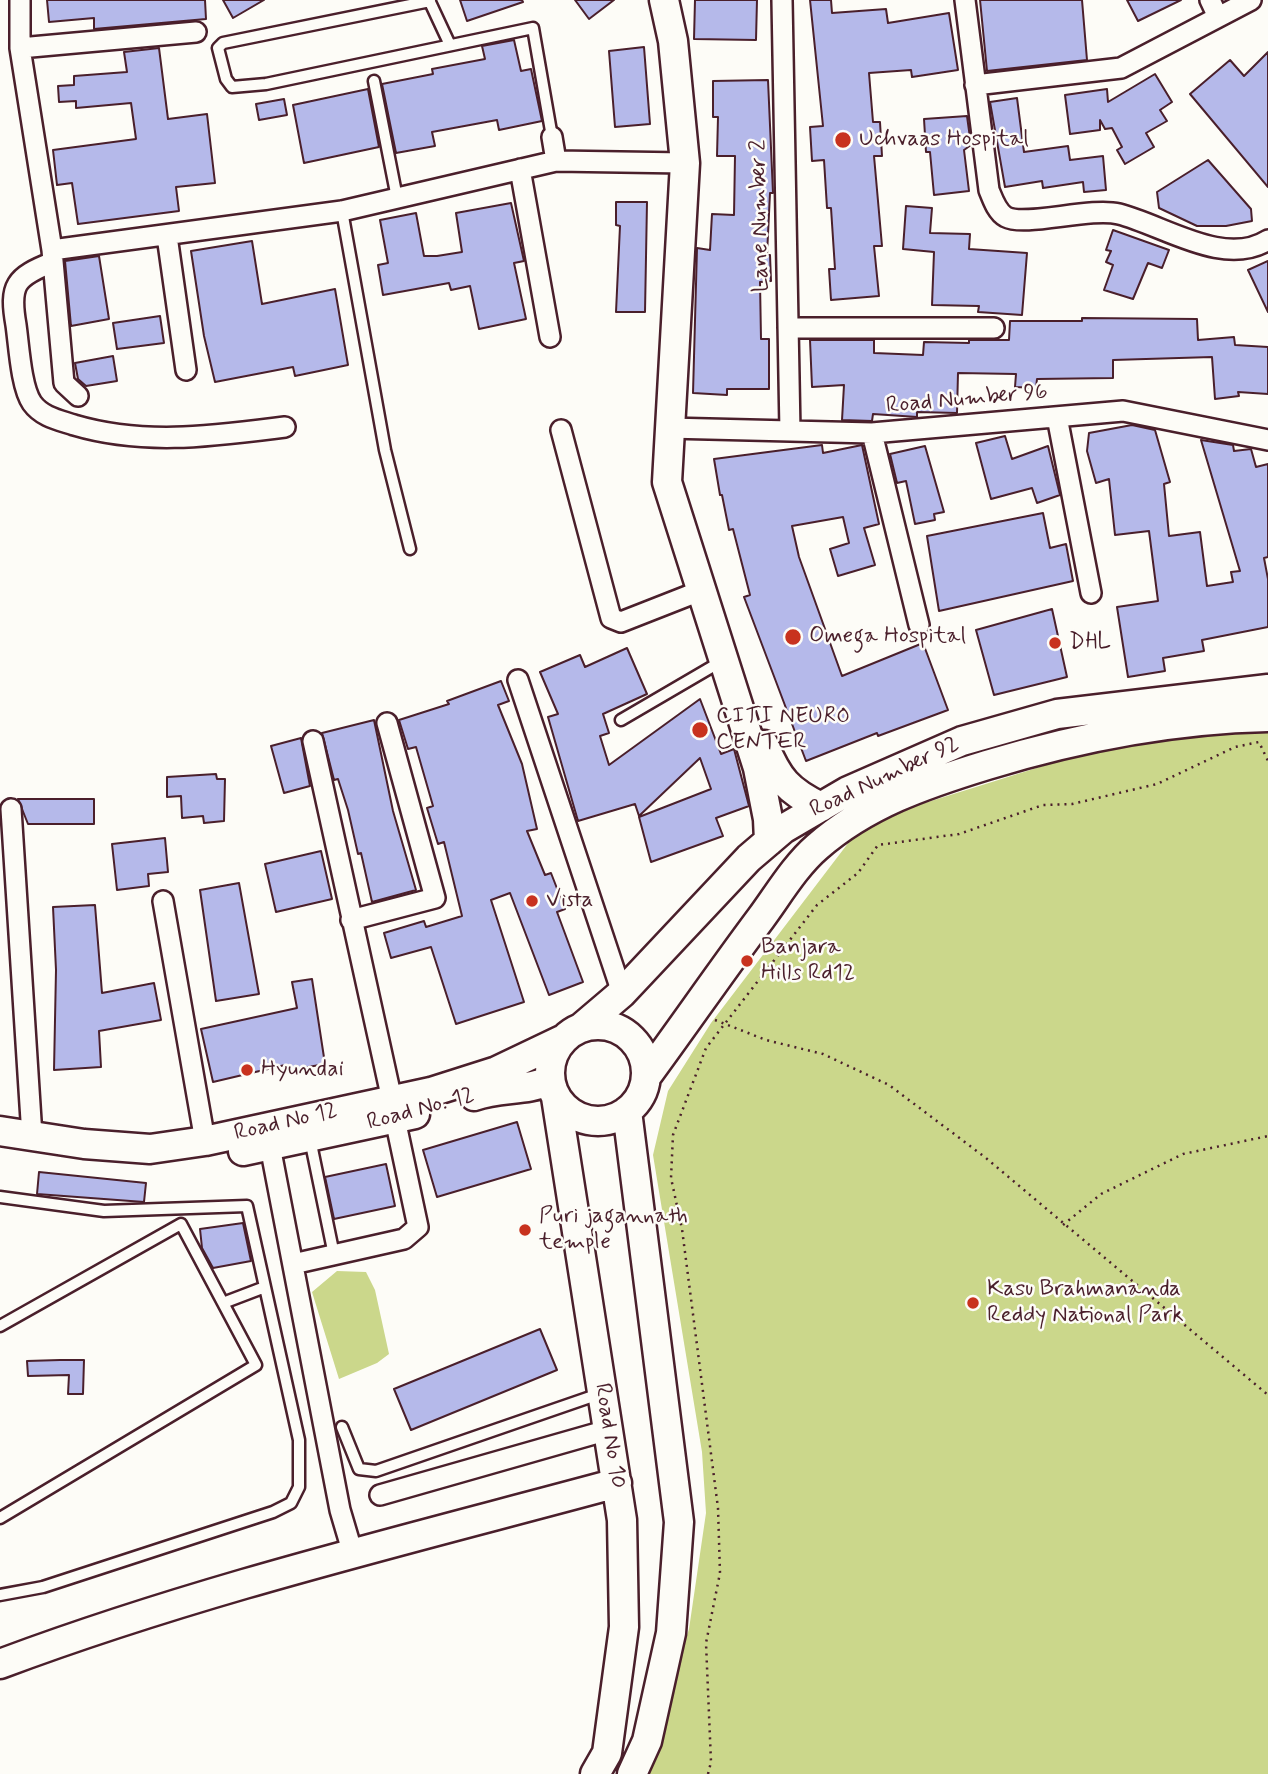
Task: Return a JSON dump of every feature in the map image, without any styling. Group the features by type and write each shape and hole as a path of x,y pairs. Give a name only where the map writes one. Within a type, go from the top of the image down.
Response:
{"main road":[{"path":"664,0 674,41 685,163 667,482 758,768 768,819 769,841"},
{"path":"670,462 683,479 708,568 774,770 793,791 821,807"},
{"name":"Road Number 92","path":"572,1033 622,993 749,858 783,829 848,791 962,741 1033,720 1101,707 1268,689"},
{"name":"Road Number 92","path":"646,1077 814,849 853,818 889,799 971,770 1101,734 1207,718 1268,717"},
{"path":"962,741 971,770"},
{"path":"597,1024 614,1027 628,1034 639,1046 645,1061 646,1077 636,1102 627,1111 612,1119 596,1121 580,1118 566,1110 553,1089 551,1059 572,1033 597,1024"},
{"name":"Road No 12","path":"0,1131 149,1149 393,1110 497,1071 572,1033"},
{"name":"Road No. 12","path":"0,1150 144,1164 310,1138 393,1110 490,1090 536,1087 553,1089"},
{"name":"Road No 10","path":"553,1089 622,1520 624,1628 607,1753 595,1774"},
{"path":"627,1111 679,1522 671,1633 647,1741 632,1774"},
{"path":"0,1664 81,1634 353,1554 617,1483"}],"street":[{"path":"20,0 20,48 52,256 64,383 78,396"},
{"name":"Lane Number 2","path":"782,0 790,431"},
{"path":"965,0 989,190 994,204 1006,217 1018,220 1093,211 1118,214 1213,246 1258,246 1268,240"},
{"path":"975,85 1121,68 1214,9 1251,0"},
{"path":"20,48 196,32"},
{"path":"552,137 556,161"},
{"path":"285,426 189,439 125,437 106,434 41,412 27,394 13,293 20,278 52,256 167,236 342,211 556,161 685,163"},
{"path":"520,169 550,337"},
{"path":"167,236 186,370"},
{"path":"788,328 994,328"},
{"name":"Road Number 96","path":"668,428 872,433 1123,411 1268,440"},
{"path":"1057,417 1091,593"},
{"path":"561,430 611,618 621,622 700,590"},
{"path":"872,433 919,625"},
{"path":"517,680 622,993"},
{"path":"351,920 435,898 387,723"},
{"path":"293,1264 404,1239 418,1227 313,741"},
{"path":"11,809 32,1136"},
{"path":"163,901 205,1141"},
{"path":"270,1146 340,1510 353,1554"},
{"path":"380,1495 608,1430"}],"lane":[{"path":"450,45 429,0 223,43 218,48 226,79 232,87 239,88 450,45 533,28 552,137"},
{"path":"374,81 397,198"},
{"path":"342,211 385,450 410,549"},
{"path":"621,720 723,660"},
{"path":"310,1138 334,1255"},
{"path":"0,1197 104,1211 247,1206 299,1440 299,1487 292,1503 273,1512 43,1587 0,1595"},
{"path":"0,1326 181,1224 256,1365 0,1518"},
{"path":"223,1303 265,1287"},
{"path":"342,1427 359,1469 376,1471 603,1393"}],"path":[{"path":"708,1774 711,1762 706,1643 720,1573 718,1508 682,1229 671,1178 673,1135 706,1048 817,905 858,873 878,845 959,834 1043,805 1072,804 1157,784 1235,747 1259,742 1268,761"},
{"path":"692,1013 766,1040 823,1054 889,1085 986,1158 1268,1395"},
{"path":"1063,1225 1101,1194 1183,1154 1268,1136"}],"green space":[{"name":"Kasu Brahmananda Reddy National Park","path":"1268,731 1268,1774 639,1774 647,1760 689,1629 706,1513 702,1452 653,1155 668,1091 711,1023 852,838 896,812 1075,756 1198,734"},
{"path":"337,1271 366,1272 375,1290 389,1354 377,1363 339,1379 312,1292"}],"building":[{"path":"47,0 205,0 206,19 94,29 94,18 49,22"},
{"path":"223,0 264,0 233,18"},
{"path":"460,0 522,0 523,2 467,21"},
{"path":"575,0 614,0 589,19"},
{"path":"695,0 757,0 756,40 694,39"},
{"path":"810,0 831,0 832,13 886,9 888,23 949,13 958,70 912,77 911,70 869,73 873,122 880,122 882,156 874,156 882,246 874,246 879,296 831,300 829,269 835,269 831,208 827,208 824,160 812,161 810,127 823,126"},
{"path":"980,0 1082,0 1087,60 987,71"},
{"path":"1127,0 1181,0 1138,21"},
{"path":"514,40 521,71 531,69 542,121 499,130 497,120 432,132 435,146 396,153 382,84 433,74 432,69 485,59 482,46"},
{"path":"644,47 650,124 615,127 609,51"},
{"path":"159,48 168,119 207,114 215,183 176,187 179,211 78,224 72,183 57,185 53,150 136,139 131,103 76,108 76,101 59,102 58,86 74,85 74,76 127,72 124,52"},
{"path":"1268,52 1268,187 1190,94 1230,60 1244,76"},
{"path":"1155,74 1172,102 1160,110 1167,121 1146,133 1154,147 1125,164 1117,150 1122,147 1112,128 1105,129 1100,120 1100,130 1070,134 1065,95 1107,89 1108,102"},
{"path":"768,80 773,193 770,193 767,255 770,255 771,281 760,282 761,339 769,339 769,389 727,389 727,395 693,393 697,248 710,250 712,214 734,215 735,156 717,156 718,117 713,117 713,81"},
{"path":"368,89 379,147 304,163 293,105"},
{"path":"1017,98 1024,152 1068,146 1070,160 1103,156 1106,190 1084,192 1083,182 1043,188 1042,181 1005,187 990,102"},
{"path":"284,99 287,115 259,120 256,104"},
{"path":"967,116 971,145 964,150 969,191 934,195 930,152 926,152 924,119"},
{"path":"1208,160 1251,209 1252,221 1226,226 1197,226 1159,208 1157,192"},
{"path":"616,202 647,202 645,312 616,312 620,226 616,225"},
{"path":"511,203 524,261 514,263 526,319 479,329 470,286 451,290 449,283 383,295 378,265 388,263 380,220 416,213 424,256 437,256 462,252 456,213"},
{"path":"906,206 932,208 930,233 970,234 969,249 1027,253 1022,315 978,312 979,306 932,305 934,252 903,249"},
{"path":"1113,230 1169,250 1162,268 1148,263 1133,299 1104,290 1113,265 1106,262 1111,251 1106,250"},
{"path":"252,241 262,304 335,289 348,365 295,376 293,367 215,382 204,336 191,251"},
{"path":"99,256 109,319 71,326 65,261"},
{"path":"1268,261 1268,312 1248,270"},
{"path":"160,316 164,343 117,349 113,323"},
{"path":"1082,318 1197,319 1198,340 1234,337 1235,345 1268,347 1268,394 1238,392 1239,396 1215,399 1212,357 1113,360 1113,378 1037,379 1036,388 1015,387 1016,374 958,373 957,413 917,412 917,417 873,414 872,421 842,420 844,385 812,387 810,340 874,340 874,353 923,355 924,342 1009,340 1010,321 1082,321"},
{"path":"113,356 117,381 86,386 78,379 75,363"},
{"path":"1132,425 1155,430 1170,482 1164,484 1169,536 1200,532 1207,586 1233,582 1231,572 1240,571 1201,440 1233,445 1234,451 1251,449 1256,467 1268,464 1268,557 1264,558 1268,579 1268,627 1202,640 1204,651 1163,658 1165,671 1128,677 1117,607 1158,601 1149,531 1115,535 1109,479 1096,483 1087,451 1089,433"},
{"path":"1005,436 1012,459 1048,446 1060,495 1037,503 1032,488 991,499 976,443"},
{"path":"822,445 823,453 862,445 879,524 864,528 875,565 838,576 830,549 849,543 843,517 792,526 799,557 842,676 923,643 948,710 878,736 877,733 806,761 744,597 750,595 733,529 729,530 714,459"},
{"path":"925,446 944,512 934,514 935,520 915,524 906,481 897,483 890,454"},
{"path":"1043,513 1050,548 1066,544 1073,581 939,611 927,536"},
{"path":"1052,609 1067,677 994,695 976,630"},
{"path":"627,648 647,694 603,714 609,733 600,736 609,765 700,699 721,754 734,749 749,806 716,818 723,836 651,862 639,817 711,789 700,758 639,816 635,804 578,821 548,717 558,714 540,672 580,655 585,667"},
{"path":"501,681 509,701 498,705 522,764 537,829 527,831 545,875 551,873 565,909 557,912 583,982 549,995 510,893 491,900 524,1002 456,1024 431,947 391,958 384,933 424,921 426,927 462,916 444,842 438,844 427,808 433,806 416,747 408,749 399,720 449,704 447,701"},
{"path":"374,720 393,811 416,890 372,902 361,853 358,854 348,810 338,779 334,780 322,733"},
{"path":"301,738 310,786 284,793 271,746"},
{"path":"216,774 217,779 225,779 224,821 204,823 203,816 182,818 181,796 167,797 167,777"},
{"path":"18,799 94,799 94,824 28,824"},
{"path":"165,838 168,872 148,874 149,886 117,890 112,844"},
{"path":"321,851 332,899 276,912 265,864"},
{"path":"239,883 259,994 216,1001 200,890"},
{"path":"95,905 102,993 154,983 161,1020 99,1031 101,1067 54,1070 56,970 53,907"},
{"path":"312,979 325,1064 286,1071 285,1065 213,1082 201,1029 297,1008 292,982"},
{"path":"517,1122 531,1169 437,1197 423,1150"},
{"path":"386,1164 395,1206 334,1219 325,1177"},
{"path":"39,1172 146,1183 144,1202 37,1194"},
{"path":"243,1223 251,1261 213,1268 202,1248 200,1229"},
{"path":"540,1329 557,1370 411,1430 394,1389"},
{"path":"84,1360 83,1394 68,1394 69,1375 28,1376 27,1361"}],"place":[{"name":"Uchvaas Hospital","path":"843,140"},
{"name":"Omega Hospital","path":"793,637"},
{"name":"DHL","path":"1055,643"},
{"name":"CITI NEURO CENTER","path":"700,730"},
{"name":"Vista","path":"532,901"},
{"name":"Banjara Hills Rd12","path":"747,961"},
{"name":"Hyundai","path":"247,1070"},
{"name":"Puri jagannath temple","path":"525,1230"},
{"name":"Kasu Brahmananda Reddy National Park","path":"973,1303"}]}
